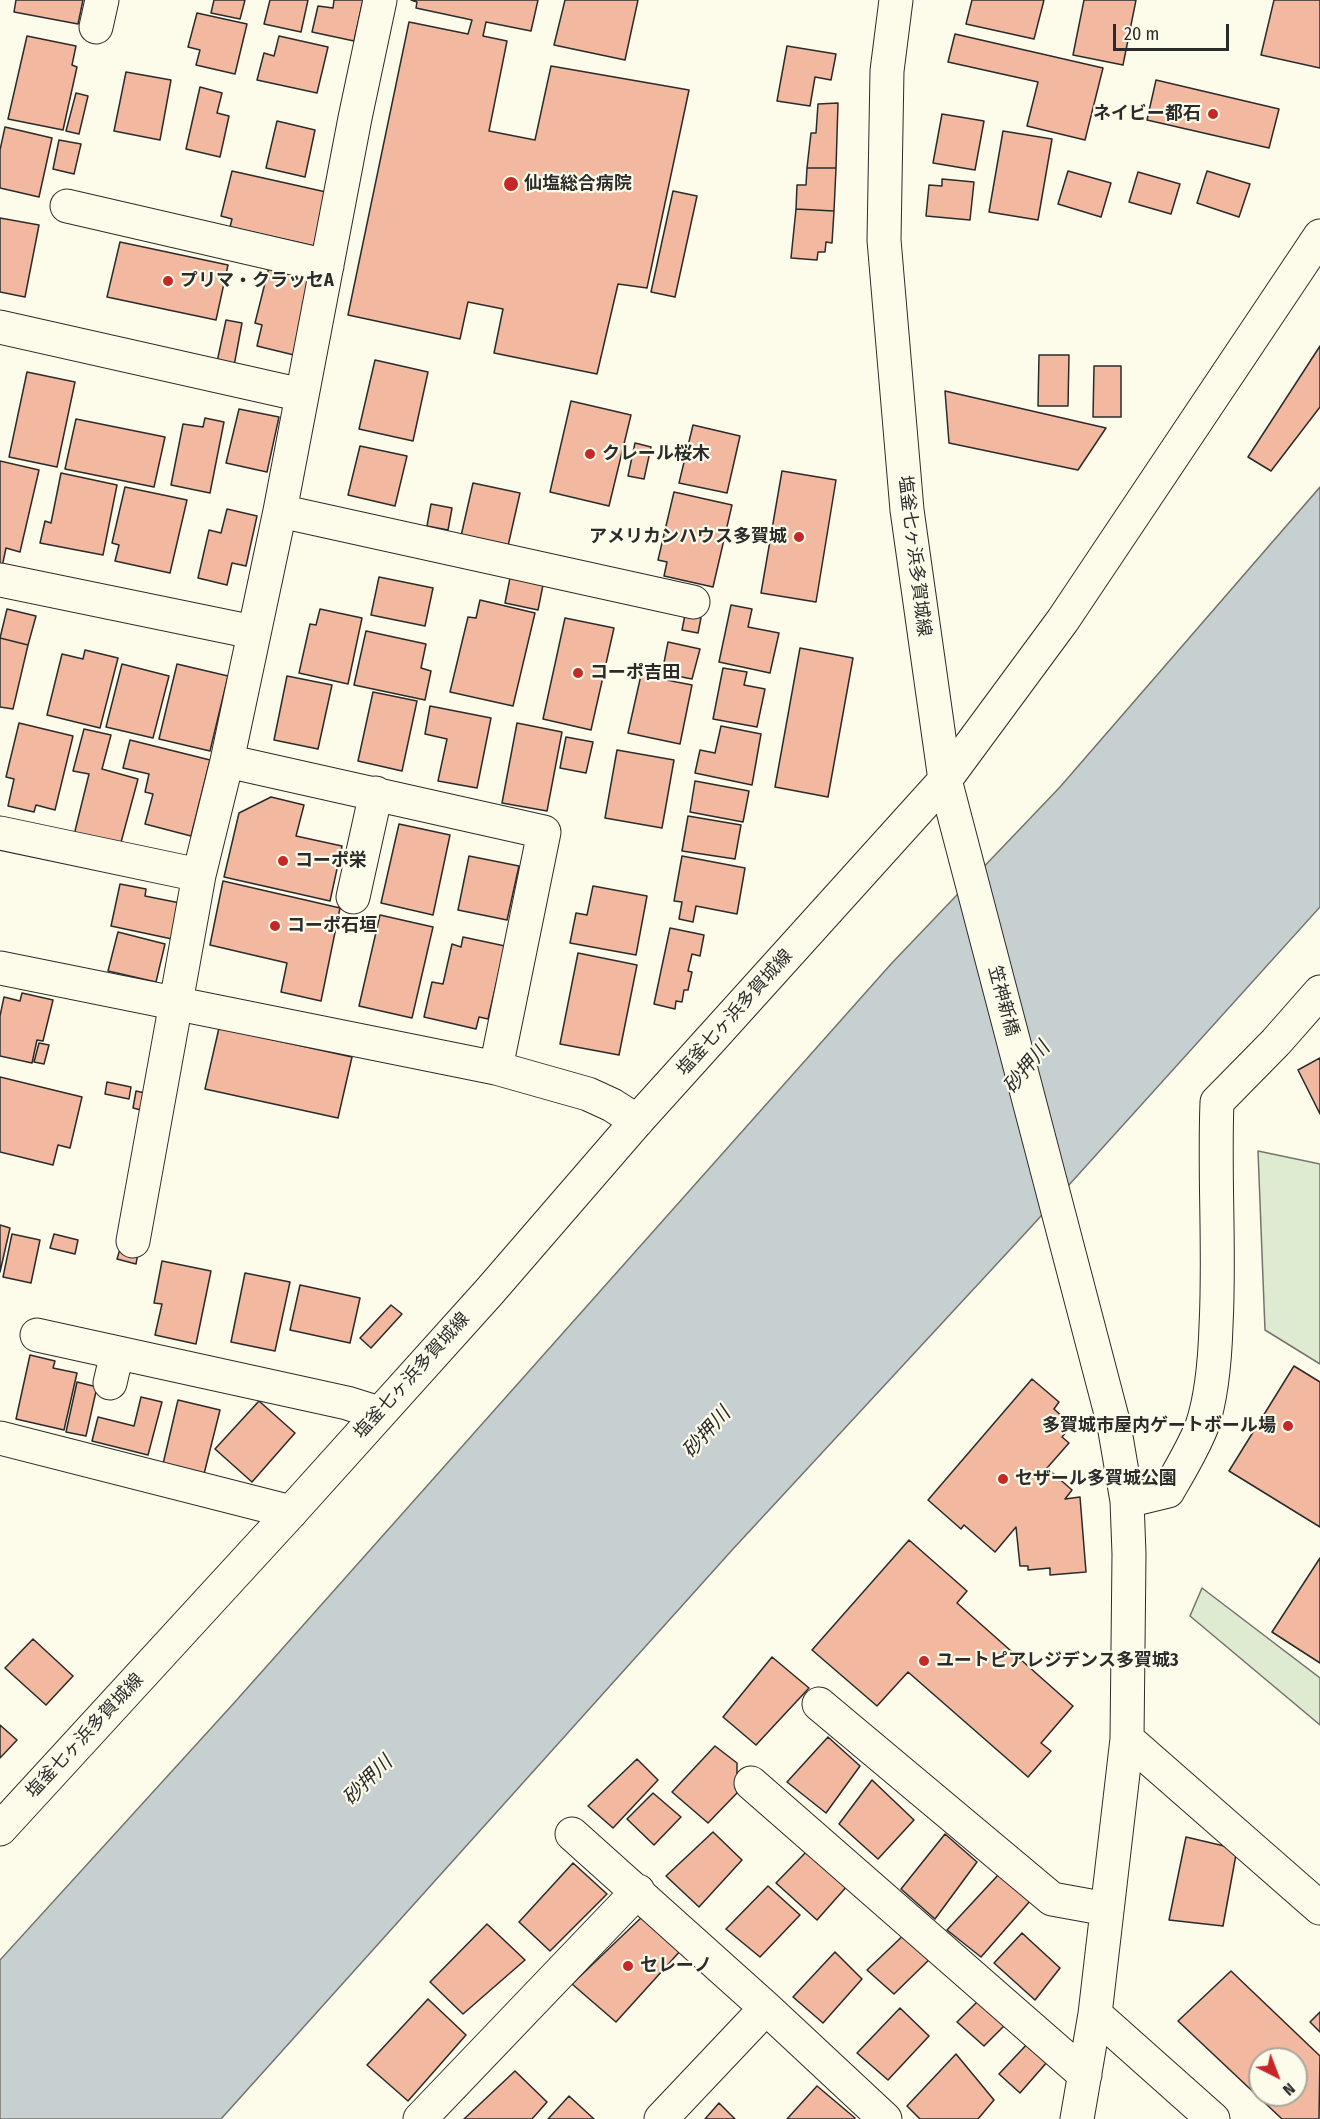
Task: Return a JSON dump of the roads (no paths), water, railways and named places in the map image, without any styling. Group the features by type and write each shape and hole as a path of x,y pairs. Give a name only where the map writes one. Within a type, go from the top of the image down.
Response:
{"street":[{"path":"133,1241 199,875 280,511 355,118 380,0"},
{"name":"塩釜七ヶ浜多賀城線","path":"0,1828 291,1512 490,1291 637,1121 945,780 907,510 884,240 886,71 896,0"},
{"path":"67,206 327,266"},
{"path":"945,780 1063,620 1320,236"},
{"path":"0,327 302,395"},
{"path":"280,511 693,602"},
{"path":"0,580 253,632"},
{"path":"226,761 544,832 496,1068"},
{"name":"笠神新橋","path":"945,780 1114,1425 1127,1501 1129,1554 1127,1739 1095,2014 1077,2119"},
{"path":"353,897 376,793"},
{"path":"0,833 199,875"},
{"path":"0,968 496,1068 588,1094 612,1105 637,1121"},
{"path":"1127,1501 1168,1491 1184,1464 1202,1425 1214,1366 1217,1311 1215,1148 1217,1102 1276,1042 1320,992"},
{"path":"37,1335 114,1368 347,1403 379,1413"},
{"path":"0,1438 291,1512"},
{"path":"819,1704 1052,1899 1107,1909"},
{"path":"1127,1739 1320,1908"},
{"path":"751,1783 1085,2074"},
{"path":"572,1834 638,1891 885,2119"},
{"path":"420,2119 638,1891"},
{"path":"661,2119 766,2008"},
{"path":"1095,2014 1213,2119"}],"water":[{"name":"砂押川","path":"1320,487 1320,907 1031,1227 733,1549 221,2119 0,2119 0,1960 234,1703 891,964 1060,787"}],"place":[{"name":"ネイビー都石","path":"1213,114"},
{"name":"仙塩総合病院","path":"511,184"},
{"name":"プリマ・クラッセA","path":"168,281"},
{"name":"クレール桜木","path":"590,454"},
{"name":"アメリカンハウス多賀城","path":"799,537"},
{"name":"コーポ吉田","path":"578,673"},
{"name":"コーポ栄","path":"283,861"},
{"name":"コーポ石垣","path":"275,926"},
{"name":"多賀城市屋内ゲートボール場","path":"1288,1426"},
{"name":"セザール多賀城公園","path":"1003,1479"},
{"name":"ユートピアレジデンス多賀城3","path":"924,1661"},
{"name":"セレーノ","path":"628,1966"}]}
